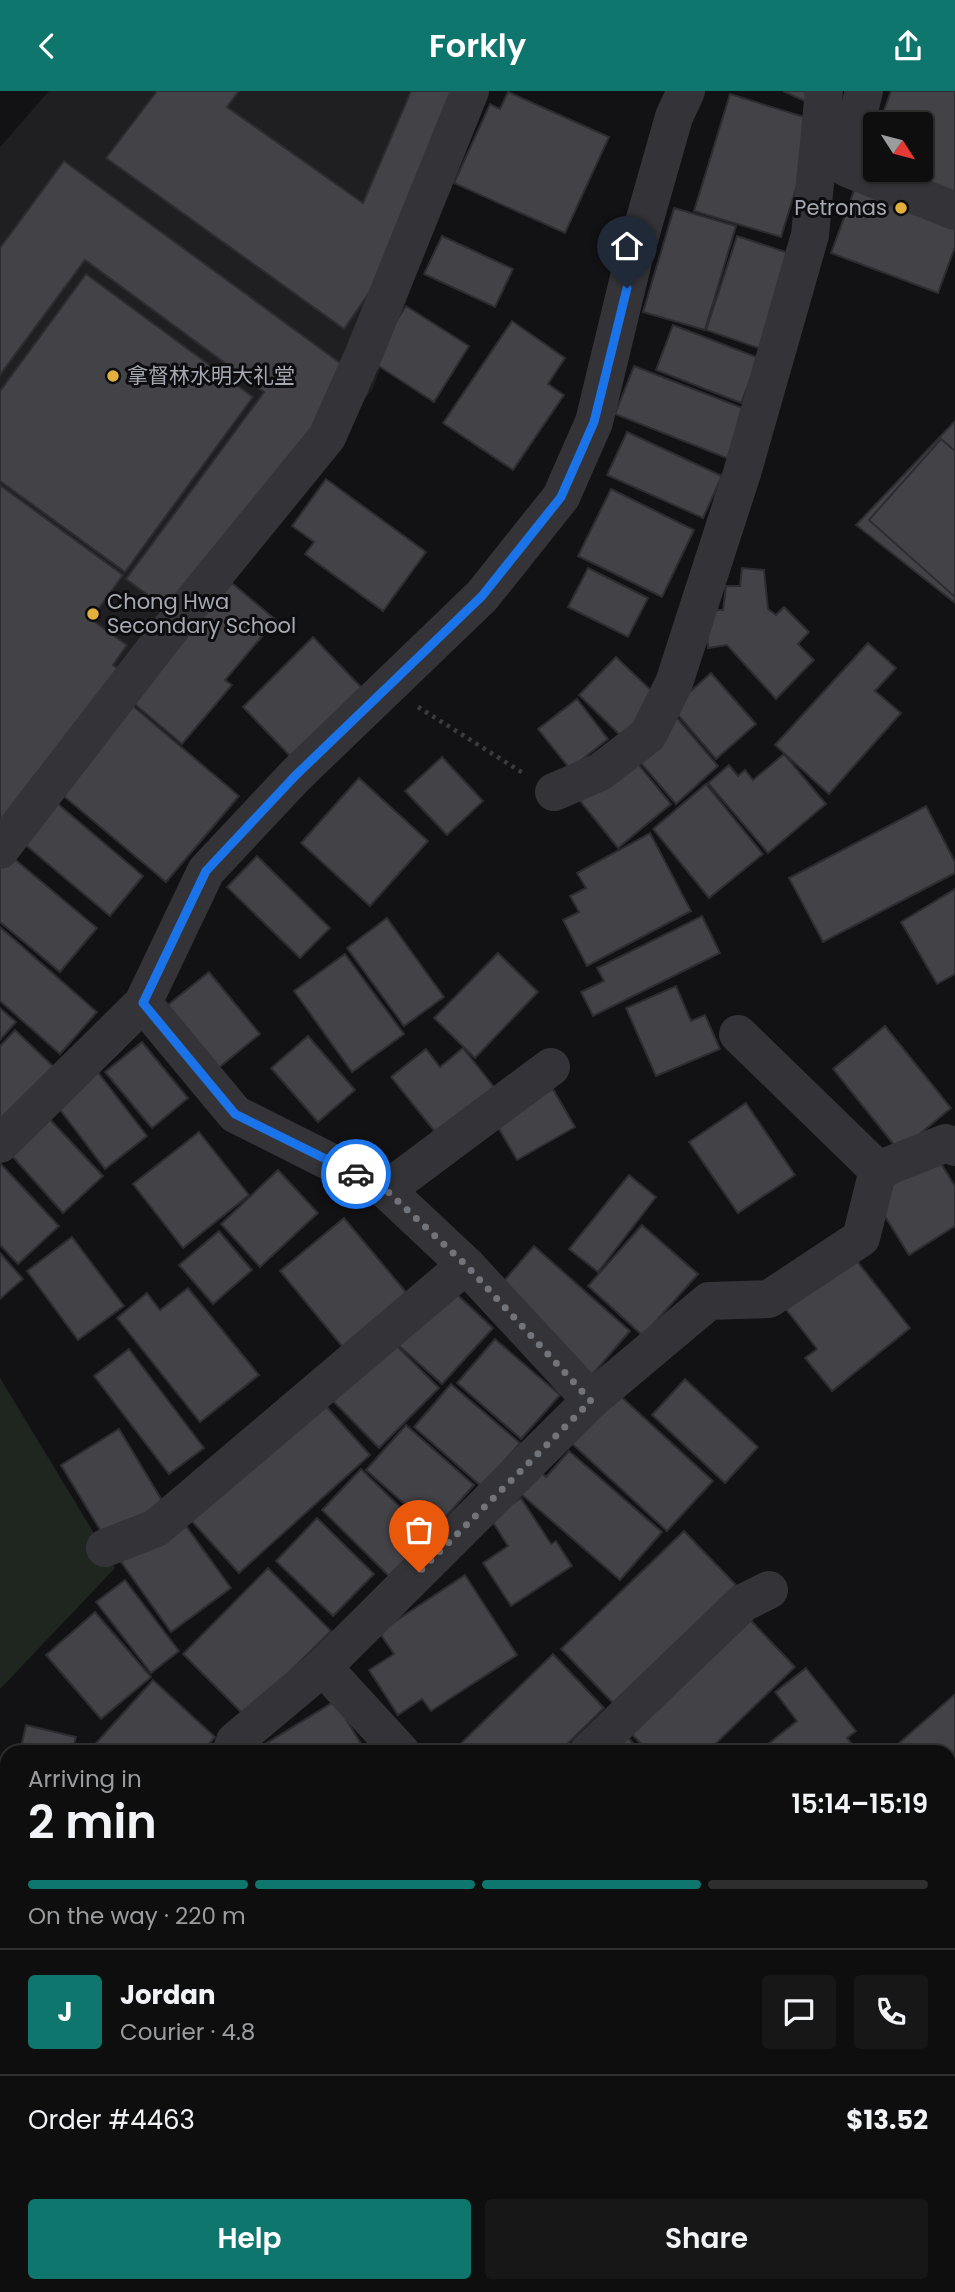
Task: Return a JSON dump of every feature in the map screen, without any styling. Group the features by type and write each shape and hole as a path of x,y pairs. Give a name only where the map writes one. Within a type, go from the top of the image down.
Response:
{"street":[{"path":"0,851 164,637 327,437 363,356 470,91"},
{"path":"0,1144 143,1003 206,871 295,776 482,596 561,497 594,422 633,261 674,117 686,91"},
{"path":"554,792 600,772 648,735 674,683 742,473 810,235 824,91"},
{"path":"864,91 847,168 955,211"},
{"path":"143,1003 235,1114 386,1190 466,1265 591,1401"},
{"path":"738,1034 878,1170"},
{"path":"386,1190 551,1067"},
{"path":"878,1170 946,1143 955,1147"},
{"path":"233,1745 323,1667 591,1401 709,1301 769,1299 861,1238 878,1170"},
{"path":"105,1548 156,1528 466,1265"},
{"path":"595,1745 743,1603 769,1590"},
{"path":"323,1667 395,1745"}],"path":[{"path":"387,688 554,792"}],"shaded area":[{"name":"Chong Hwa Secondary School","path":"49,91 487,91 372,390 0,838 0,147"},
{"path":"0,1378 115,1568 0,1689"}],"building":[{"path":"157,91 239,91 227,107 363,203 411,91 470,91 401,247 344,329 106,158"},
{"path":"783,91 805,91 807,102"},
{"name":"Petronas","path":"891,91 955,91 955,247 938,293 831,253 863,166 863,182 933,182 933,112 883,112"},
{"path":"508,92 609,137 565,233 454,183 490,104 500,109"},
{"path":"730,94 817,121 781,237 694,211"},
{"path":"64,161 354,373 176,616 126,579 264,392 85,260 0,375 0,248"},
{"path":"674,208 736,226 705,330 643,312"},
{"path":"442,236 513,269 495,307 424,274"},
{"path":"737,236 795,255 764,350 706,330"},
{"path":"86,274 253,397 125,572 0,481 0,391"},
{"path":"406,306 469,346 434,402 371,361"},
{"path":"512,321 565,358 548,384 564,395 513,470 443,423"},
{"path":"673,325 759,358 741,403 656,370"},
{"path":"634,366 753,412 734,461 615,414"},
{"path":"955,421 955,603 856,525"},
{"path":"627,432 722,476 703,518 607,475"},
{"path":"941,439 955,451 955,597 869,520"},
{"path":"326,479 426,552 383,611 305,554 314,542 292,526"},
{"path":"0,485 123,575 91,619 127,645 113,665 128,676 0,850"},
{"path":"611,489 694,530 662,597 578,556"},
{"path":"588,568 648,598 628,637 568,607"},
{"path":"742,568 764,570 768,609 776,615 784,607 809,632 798,644 814,660 776,699 727,645 708,648 706,622 716,610 723,610 726,586 740,586"},
{"path":"232,583 276,620 225,680 232,685 182,744 131,701"},
{"path":"313,637 362,688 292,758 243,707"},
{"path":"868,643 896,668 875,691 901,713 829,794 775,745"},
{"path":"616,657 659,698 622,737 579,695"},
{"path":"711,673 756,724 716,759 672,708"},
{"path":"577,699 608,739 570,769 538,729"},
{"path":"133,706 239,796 166,882 60,793"},
{"path":"671,711 718,766 676,804 628,748"},
{"path":"629,753 671,804 618,848 576,796"},
{"path":"784,754 826,804 768,853 708,783 729,765 738,776 745,770 753,780"},
{"path":"442,757 483,801 447,835 405,791"},
{"path":"359,778 428,841 370,906 301,843"},
{"path":"706,784 763,854 709,898 653,829"},
{"path":"51,798 143,876 110,916 17,838"},
{"path":"926,806 955,862 955,873 823,942 789,878"},
{"path":"650,833 691,911 587,966 563,920 579,912 570,896 586,888 577,873"},
{"path":"5,851 97,928 60,972 0,922 0,857"},
{"path":"257,856 330,928 300,958 227,887"},
{"path":"955,889 955,974 937,984 901,922"},
{"path":"702,916 720,953 593,1016 581,992 604,981 597,968"},
{"path":"387,918 444,997 404,1026 347,948"},
{"path":"0,927 97,1012 60,1054 0,1001"},
{"path":"498,953 538,992 475,1058 434,1018"},
{"path":"345,954 404,1034 352,1072 294,991"},
{"path":"209,972 260,1034 211,1074 159,1012"},
{"path":"676,986 691,1021 705,1015 720,1049 656,1076 626,1008"},
{"path":"0,1008 16,1022 0,1040"},
{"path":"885,1026 951,1108 899,1151 833,1069"},
{"path":"15,1030 55,1068 0,1127 0,1046"},
{"path":"308,1036 355,1090 318,1122 271,1068"},
{"path":"142,1042 188,1098 152,1128 105,1072"},
{"path":"463,1048 498,1092 440,1138 391,1077 426,1049 440,1067"},
{"path":"97,1071 147,1136 105,1169 55,1103"},
{"path":"553,1089 575,1127 517,1160 495,1122"},
{"path":"746,1103 795,1175 738,1213 689,1142"},
{"path":"44,1113 103,1176 63,1213 5,1148"},
{"path":"199,1132 249,1195 183,1248 133,1184"},
{"path":"937,1157 955,1186 955,1226 909,1255 873,1197"},
{"path":"0,1163 59,1226 18,1264 0,1245"},
{"path":"278,1170 318,1213 260,1267 221,1224"},
{"path":"629,1175 656,1197 598,1272 569,1249"},
{"path":"344,1218 410,1297 346,1351 280,1271"},
{"path":"642,1225 698,1274 643,1336 588,1286"},
{"path":"219,1231 252,1270 213,1304 179,1265"},
{"path":"72,1237 124,1306 78,1340 27,1271"},
{"path":"534,1246 630,1331 592,1375 495,1291"},
{"path":"0,1253 23,1279 0,1299"},
{"path":"852,1255 910,1328 832,1391 805,1358 817,1349 785,1308"},
{"path":"449,1287 493,1328 442,1384 397,1344"},
{"path":"188,1288 259,1375 200,1422 117,1318 147,1293 160,1310"},
{"path":"386,1335 439,1388 379,1448 327,1395"},
{"path":"495,1339 560,1395 521,1439 457,1383"},
{"path":"129,1349 204,1448 169,1474 94,1376"},
{"path":"685,1379 758,1447 725,1483 652,1415"},
{"path":"451,1384 520,1443 482,1487 414,1427"},
{"path":"614,1390 713,1481 667,1531 568,1440"},
{"path":"318,1397 370,1455 239,1573 187,1516"},
{"path":"406,1425 474,1485 434,1530 366,1470"},
{"path":"119,1429 163,1502 105,1538 61,1465"},
{"path":"569,1451 662,1532 620,1580 514,1488 534,1465 546,1477"},
{"path":"361,1469 429,1535 389,1576 322,1510"},
{"path":"521,1498 551,1544 556,1541 572,1566 511,1606 483,1563 508,1546 490,1518"},
{"path":"317,1518 374,1574 333,1616 276,1561"},
{"path":"181,1519 231,1588 171,1632 121,1562"},
{"path":"684,1531 736,1585 613,1703 561,1649"},
{"path":"268,1568 331,1631 245,1716 183,1654"},
{"path":"465,1575 517,1655 431,1711 422,1699 398,1715 369,1670 394,1654 379,1632"},
{"path":"125,1580 179,1651 151,1673 96,1602"},
{"path":"740,1609 795,1667 714,1745 642,1745 621,1723"},
{"path":"95,1612 151,1677 101,1719 46,1655"},
{"path":"553,1654 604,1708 566,1745 459,1745"},
{"path":"806,1668 856,1731 847,1738 852,1745 767,1745 797,1721 775,1692"},
{"path":"153,1680 215,1737 208,1745 94,1745"},
{"path":"955,1694 955,1745 897,1745"},
{"path":"335,1701 362,1745 263,1745"},
{"path":"26,1725 76,1737 74,1745 22,1745"},
{"path":"620,1729 635,1745 603,1745"}],"way so far":[{"path":"356,1174 386,1190 466,1265 591,1401 419,1572"}],"place":[{"name":"Petronas","path":"901,208"},
{"name":"拿督林水明大礼堂","path":"113,376"},
{"name":"Chong Hwa Secondary School","path":"93,614"}],"route":[{"path":"356,1174 235,1114 143,1003 206,871 295,776 482,596 561,497 594,422 627,288"}]}
